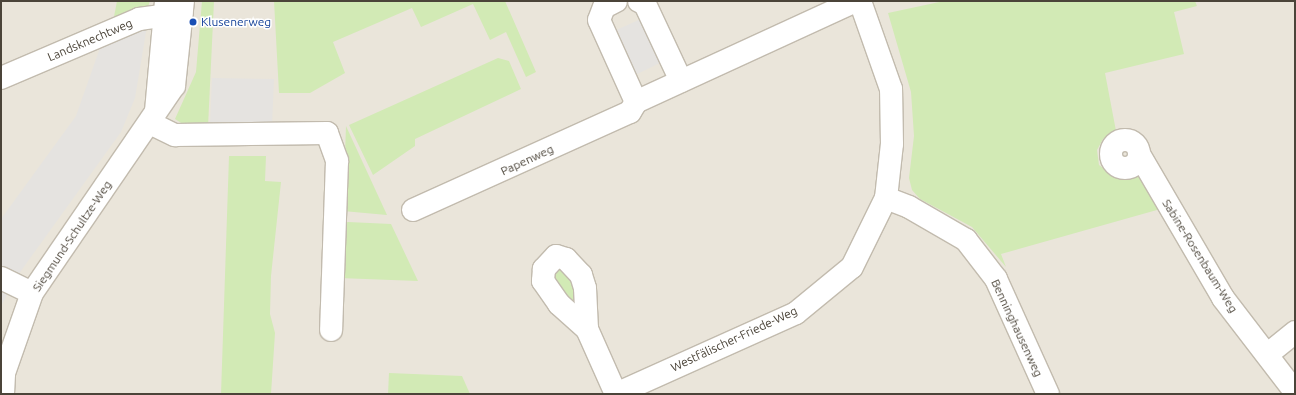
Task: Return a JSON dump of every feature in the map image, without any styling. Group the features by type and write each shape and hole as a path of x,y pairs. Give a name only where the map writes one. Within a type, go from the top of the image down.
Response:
{"street":[{"path":"616,1 604,7 599,20 636,102"},
{"path":"639,1 645,4 681,81"},
{"name":"Papenweg","path":"413,210 630,112 636,102 856,1"},
{"name":"Westfälischer-Friede-Weg","path":"616,394 796,313 852,267 886,198 892,144 891,89 860,1"},
{"name":"Landsknechtweg","path":"1,78 139,19 174,7"},
{"name":"Siegmund-Schultze-Weg","path":"3,380 32,293 174,86 174,7"},
{"path":"153,117 175,135 327,132 337,161 332,330"},
{"name":"Sabine-Rosenbaum-Weg","path":"1139,154 1223,298 1268,354 1295,392"},
{"name":"Benninghausenweg","path":"886,198 909,207 966,240 996,279 1048,394"},
{"path":"1,278 32,293"},
{"path":"587,329 616,394"},
{"path":"1268,354 1295,332"}],"shaded area":[{"path":"1,1 1295,1 1295,394 1,394"},
{"path":"643,18 664,61 633,76 612,32"},
{"path":"147,26 135,98 121,132 18,275 1,306 1,219 76,116 101,45"},
{"path":"212,78 274,79 272,126 210,123"}],"green space":[{"path":"117,1 150,1 148,7 113,22"},
{"path":"202,1 214,1 208,127 186,126 175,119 196,72"},
{"path":"274,1 505,1 536,72 526,77 506,32 490,40 473,4 421,27 412,8 333,42 345,73 310,93 279,93"},
{"path":"944,1 1195,1 1197,6 1174,12 1184,54 1105,73 1116,131 1103,139 1097,150 1099,165 1114,176 1137,175 1150,183 1164,208 1001,254 1006,267 972,227 920,199 912,190 909,178 914,136 911,92 888,13"},
{"path":"498,58 509,61 521,89 415,139 415,146 373,175 349,125"},
{"path":"346,126 387,215 343,211"},
{"path":"229,156 266,156 265,181 281,182 271,276 270,314 275,333 271,394 221,394"},
{"path":"348,222 391,224 418,281 339,278 342,224"},
{"path":"560,269 574,279 577,309 556,289 554,276"},
{"path":"389,373 462,376 470,394 388,394"}],"place":[{"name":"Klusenerweg","path":"193,22"}]}
